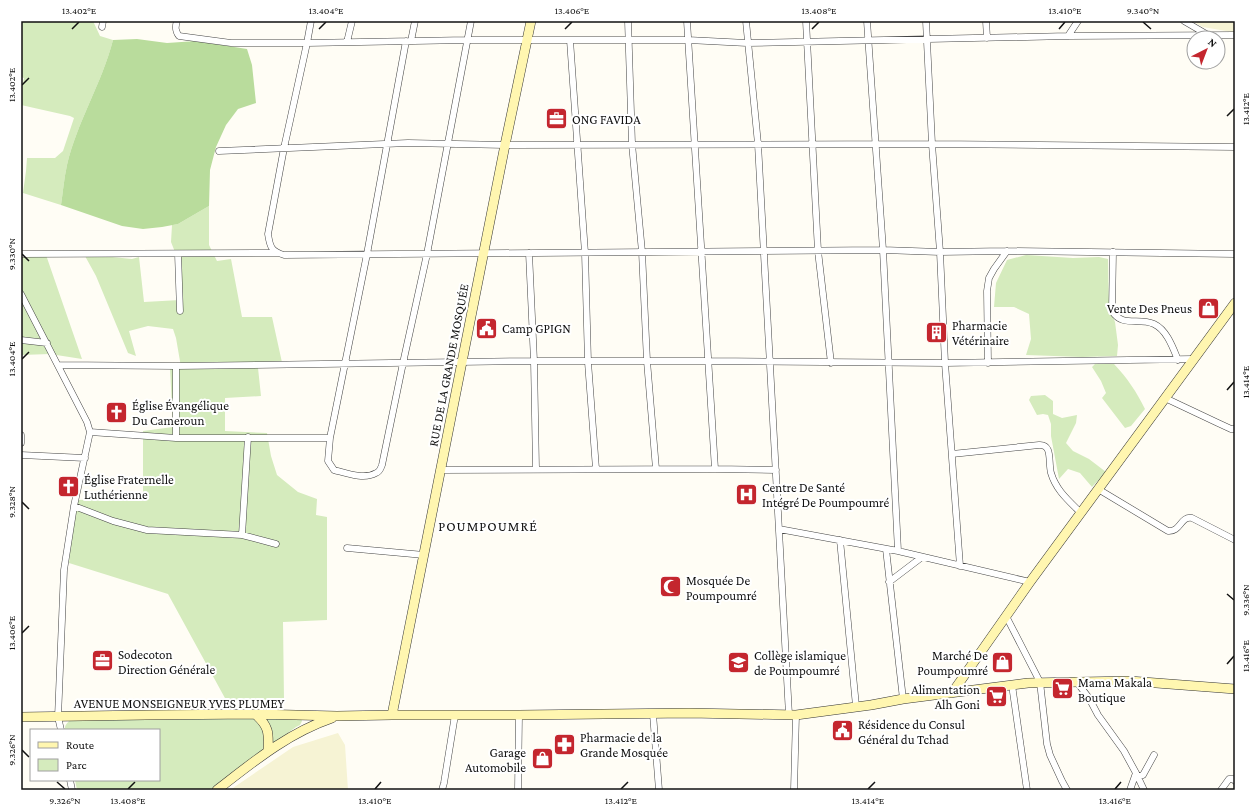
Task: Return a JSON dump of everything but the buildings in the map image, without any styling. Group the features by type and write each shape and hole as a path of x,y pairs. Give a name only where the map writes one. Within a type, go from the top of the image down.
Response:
{"main road":[{"name":"RUE DE LA GRANDE MOSQUÉE","path":"392,715 531,21"},
{"path":"952,692 1030,582 1235,303"},
{"name":"AVENUE MONSEIGNEUR YVES PLUMEY","path":"21,717 146,714 337,716 689,713 792,715 871,705 952,692 1040,682 1130,681 1235,689"},
{"path":"255,714 266,725 268,730 268,751"},
{"path":"217,790 268,751 295,734 337,716"}],"street":[{"path":"177,21 176,33 179,36 231,42 307,43 467,40 688,40 747,43 1068,36 1186,36"},
{"path":"276,253 269,246 268,234 284,148 311,21"},
{"path":"347,42 352,21"},
{"path":"415,21 408,41 346,364 330,438 328,461 334,470 352,475 369,476 378,473 382,465 427,254 471,21"},
{"path":"628,21 632,144 642,252 647,361 656,469"},
{"path":"686,21 715,469"},
{"path":"746,21 758,144 779,529 792,715 794,790"},
{"path":"806,21 818,251 832,363"},
{"path":"867,21 883,250 898,551"},
{"path":"926,21 945,363 960,566"},
{"path":"986,21 987,38"},
{"path":"1068,36 1078,21"},
{"path":"1184,21 1199,30"},
{"path":"570,40 585,253 588,362 596,469"},
{"path":"218,151 388,144 577,146 632,144 932,144 1235,147"},
{"path":"21,254 276,253 284,255 883,250 940,252 1007,251 1235,254"},
{"path":"988,363 987,291 989,278 1007,251"},
{"path":"1113,252 1112,311 1115,316 1122,321 1144,321 1155,324 1170,340 1178,360"},
{"path":"529,253 534,361 536,469"},
{"path":"178,254 180,311"},
{"path":"21,294 87,422 90,432 74,506 64,570 58,717 61,729"},
{"path":"21,340 47,343"},
{"path":"58,365 176,366 534,361 988,363 1193,360"},
{"path":"176,366 176,438"},
{"path":"1165,398 1230,429 1235,429"},
{"path":"90,432 176,438 330,438"},
{"path":"21,435 21,443"},
{"path":"242,535 248,437"},
{"path":"952,454 1042,445 1046,446 1048,449 1048,460 1051,474 1059,490 1081,513"},
{"path":"21,454 85,458"},
{"path":"440,470 776,470"},
{"path":"1098,490 1168,531 1173,532 1188,517 1235,540"},
{"path":"74,506 114,521 147,530 242,535 276,544"},
{"path":"779,529 898,551 1030,582"},
{"path":"840,540 856,706"},
{"path":"347,548 424,555"},
{"path":"886,549 903,700"},
{"path":"890,582 922,557"},
{"path":"1006,616 1040,682 1047,744 1055,768 1067,790"},
{"path":"1076,681 1124,751 1144,790"},
{"path":"1012,685 1027,790"},
{"path":"653,714 659,790"},
{"path":"442,790 455,715"},
{"path":"518,790 519,715"},
{"path":"1137,775 1143,775 1154,756"},
{"path":"1130,790 1137,775"},
{"path":"1220,790 1229,779 1233,779 1235,781"}],"shaded area":[{"path":"1192,21 1235,21 1235,31 1232,32 1203,27"},
{"path":"338,733 345,745 348,790 230,790 293,747"}],"green space":[{"path":"21,21 93,21 100,36 113,40 103,72 71,149 66,170 61,205 23,193 27,158 55,158 63,151 74,118 21,105 21,94 24,78 21,77"},
{"path":"137,39 167,43 196,41 247,49 252,65 256,103 238,109 226,125 216,147 210,170 209,206 178,224 143,229 122,226 61,205 66,170 71,149 103,72 113,40"},
{"path":"209,206 209,245 217,261 231,259 242,317 272,317 283,367 258,368 261,396 225,398 225,431 267,433 271,456 277,475 298,492 317,499 316,515 327,517 327,620 283,622 284,700 226,700 168,594 69,563 75,500 143,498 143,431 173,427 170,368 181,367 173,329 148,326 129,331 136,356 128,353 96,276 85,256 132,259 139,257 144,302 180,300 175,252 171,242 172,225 178,224"},
{"path":"21,254 46,255 82,359 50,354 21,355"},
{"path":"1026,255 1073,258 1099,257 1108,259 1109,307 1115,322 1118,345 1117,356 1082,357 1026,355 1031,339 1029,314 1014,307 994,307 996,283 1007,260"},
{"path":"1095,364 1114,364 1128,380 1138,396 1145,409 1131,426 1125,428 1102,398 1106,393 1101,381 1092,367"},
{"path":"1045,395 1053,401 1053,414 1062,418 1077,415 1076,423 1066,443 1073,451 1089,459 1106,472 1092,487 1080,473 1068,469 1059,479 1051,436 1051,424 1048,415 1037,415 1029,400 1031,396"},
{"path":"301,718 302,721 300,725 210,790 77,790 75,781 160,781 160,729 65,729 70,720"}],"place":[{"name":"ONG FAVIDA","path":"556,119"},
{"name":"Vente Des Pneus","path":"1208,308"},
{"name":"Camp GPIGN","path":"487,328"},
{"name":"Pharmacie Vétérinaire","path":"936,332"},
{"name":"Église Évangélique Du Cameroun","path":"117,412"},
{"name":"Église Fraternelle Luthérienne","path":"68,486"},
{"name":"Centre De Santé Intégré De Poumpoumré","path":"747,494"},
{"name":"Mosquée De Poumpoumré","path":"670,587"},
{"name":"Sodecoton Direction Générale","path":"102,661"},
{"name":"Collège islamique de Poumpoumré","path":"739,662"},
{"name":"Marché De Poumpoumré","path":"1003,662"},
{"name":"Mama Makala Boutique","path":"1063,689"},
{"name":"Alimentation Alh Goni","path":"996,696"},
{"name":"Résidence du Consul Général du Tchad","path":"842,731"},
{"name":"Pharmacie de la Grande Mosquée","path":"565,744"},
{"name":"Garage Automobile","path":"542,759"}],"district":[{"name":"POUMPOUMRÉ","path":"488,526"}]}
